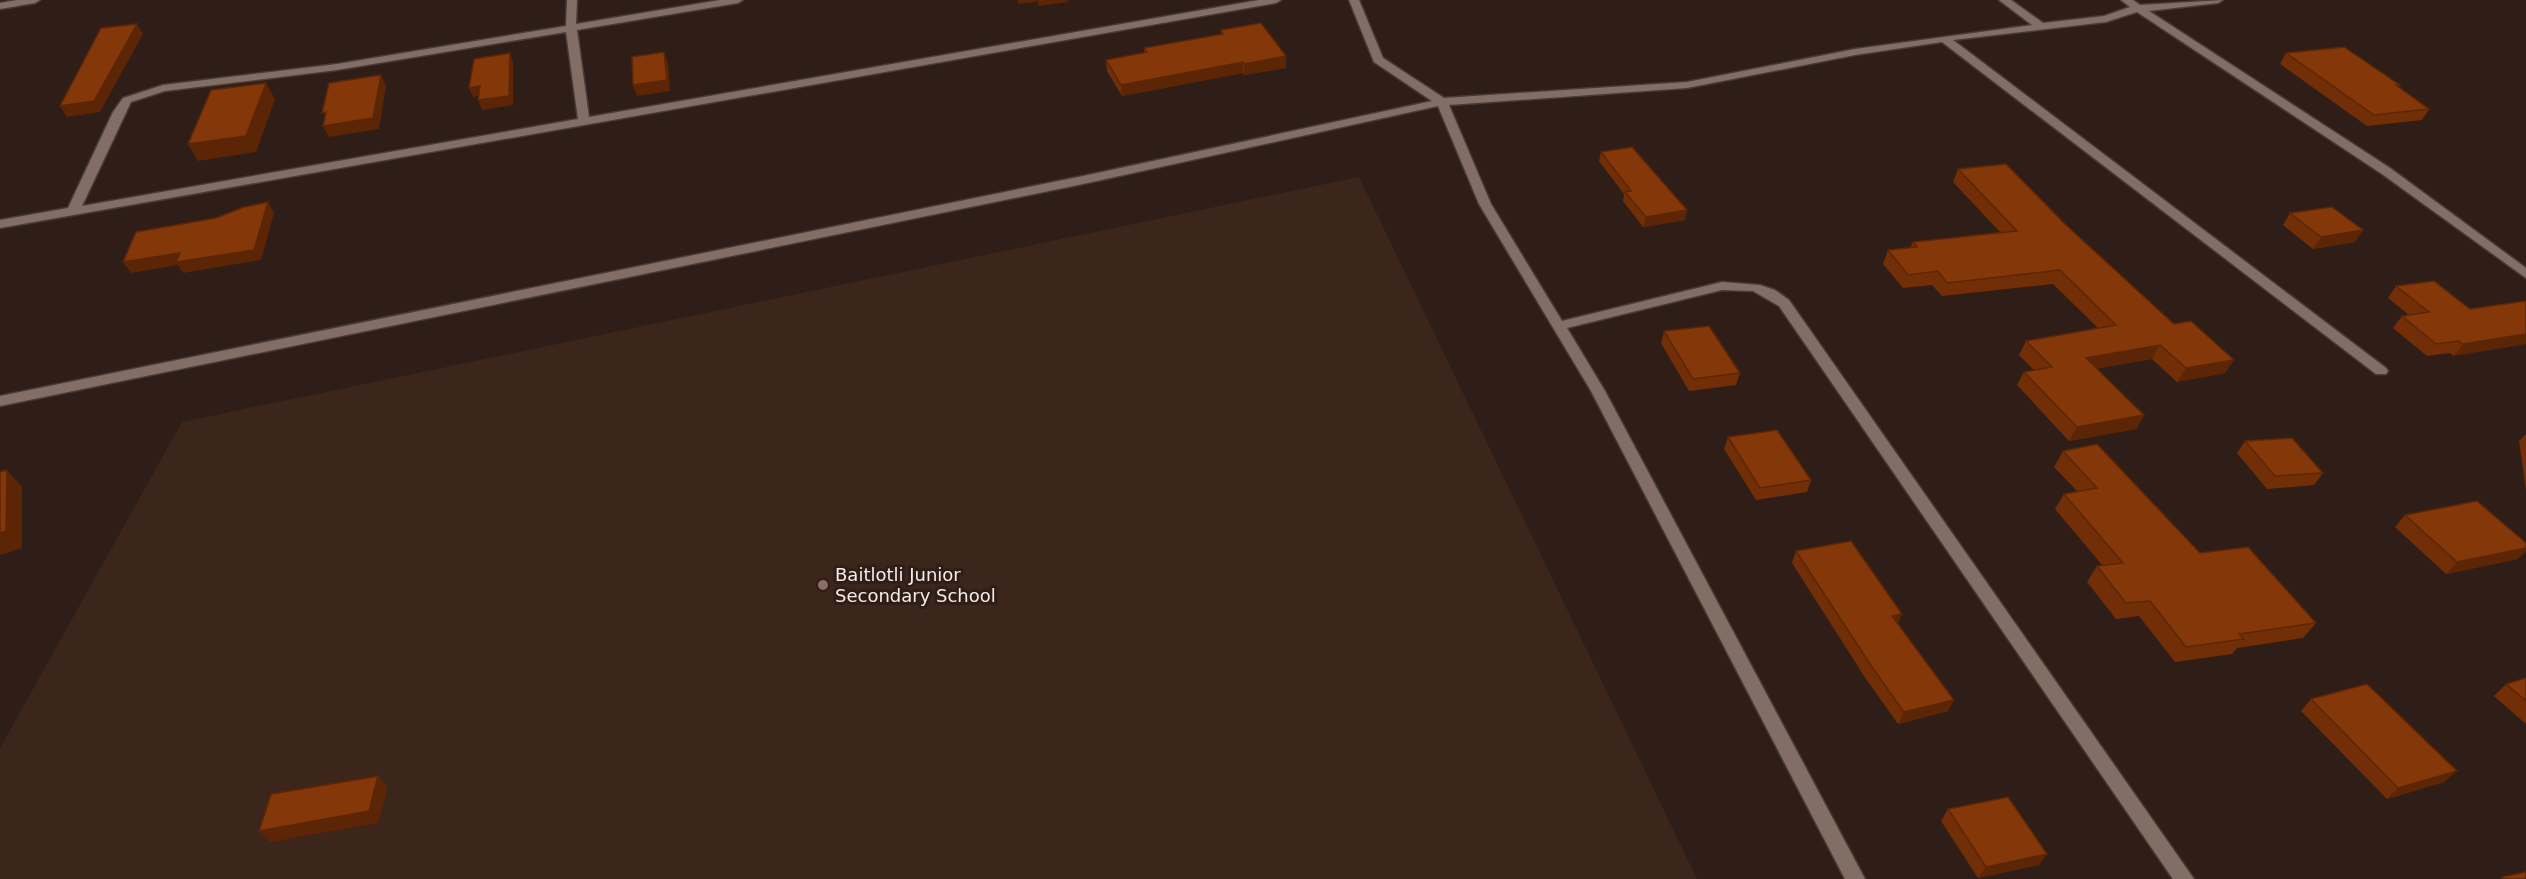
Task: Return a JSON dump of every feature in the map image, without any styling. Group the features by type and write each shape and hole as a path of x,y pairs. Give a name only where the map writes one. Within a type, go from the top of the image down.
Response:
{"street":[{"path":"0,6 35,0"},
{"path":"572,0 571,27 584,122"},
{"path":"73,211 118,112 127,100 137,96 180,85 337,67 738,0"},
{"path":"0,224 1276,0"},
{"path":"1354,0 1378,60 1442,102 1485,204 1598,391 1855,879"},
{"path":"2004,0 2042,27"},
{"path":"2127,0 2386,171 2526,274"},
{"path":"0,401 1072,182 1442,102 1687,85 1855,52 1944,38 2106,19 2138,8 2218,0"},
{"path":"1944,38 2295,303 2380,371"},
{"path":"1559,326 1722,286 1744,284 1753,286 1770,291 1784,303 2184,879"}],"shaded area":[{"name":"Baitlotli Junior Secondary School","path":"1359,177 1697,879 0,879 0,748 182,422"}],"building":[{"path":"1261,23 1286,56 1121,85 1106,60 1147,52 1144,48 1223,34 1221,30"},
{"path":"137,24 94,101 60,106 101,28"},
{"path":"2344,47 2400,85 2396,85 2429,109 2374,115 2286,53"},
{"path":"664,52 667,80 633,85 632,57"},
{"path":"510,53 509,96 478,100 480,86 469,88 474,59"},
{"path":"381,75 373,118 323,126 326,112 322,113 329,83"},
{"path":"266,83 246,136 188,144 211,90"},
{"path":"1632,147 1687,210 1646,217 1625,192 1631,191 1601,152"},
{"path":"2006,164 2065,224 2174,324 2191,321 2234,360 2186,368 2160,345 2086,358 2144,415 2077,427 2024,372 2052,367 2026,341 2116,325 2060,270 1947,283 1938,271 1908,275 1888,250 1917,247 1913,242 2017,231 1958,169"},
{"path":"268,202 254,250 176,262 180,253 123,262 136,232 216,218 244,207"},
{"path":"2332,207 2363,230 2321,237 2290,213"},
{"path":"2434,281 2470,309 2525,301 2526,334 2463,344 2459,341 2436,344 2402,316 2429,312 2396,286"},
{"path":"1709,326 1740,373 1693,379 1664,331"},
{"path":"1777,430 1811,480 1760,488 1728,437"},
{"path":"2292,438 2323,473 2275,476 2245,441"},
{"path":"2097,444 2200,553 2248,547 2316,623 2239,634 2244,639 2186,647 2150,601 2126,603 2097,566 2123,563 2064,494 2097,488 2063,451"},
{"path":"7,470 6,531 0,533 0,472"},
{"path":"2477,501 2526,543 2526,548 2457,562 2405,515"},
{"path":"1851,541 1902,614 1892,616 1954,700 1904,712 1796,551"},
{"path":"2526,678 2526,701 2506,684"},
{"path":"2367,684 2457,771 2398,788 2311,699"},
{"path":"378,776 369,811 259,831 271,794"},
{"path":"2008,797 2047,854 1986,867 1948,809"},
{"path":"2526,872 2526,879 2504,879 2502,877"}],"place":[{"name":"Baitlotli Junior Secondary School","path":"823,585"}]}
